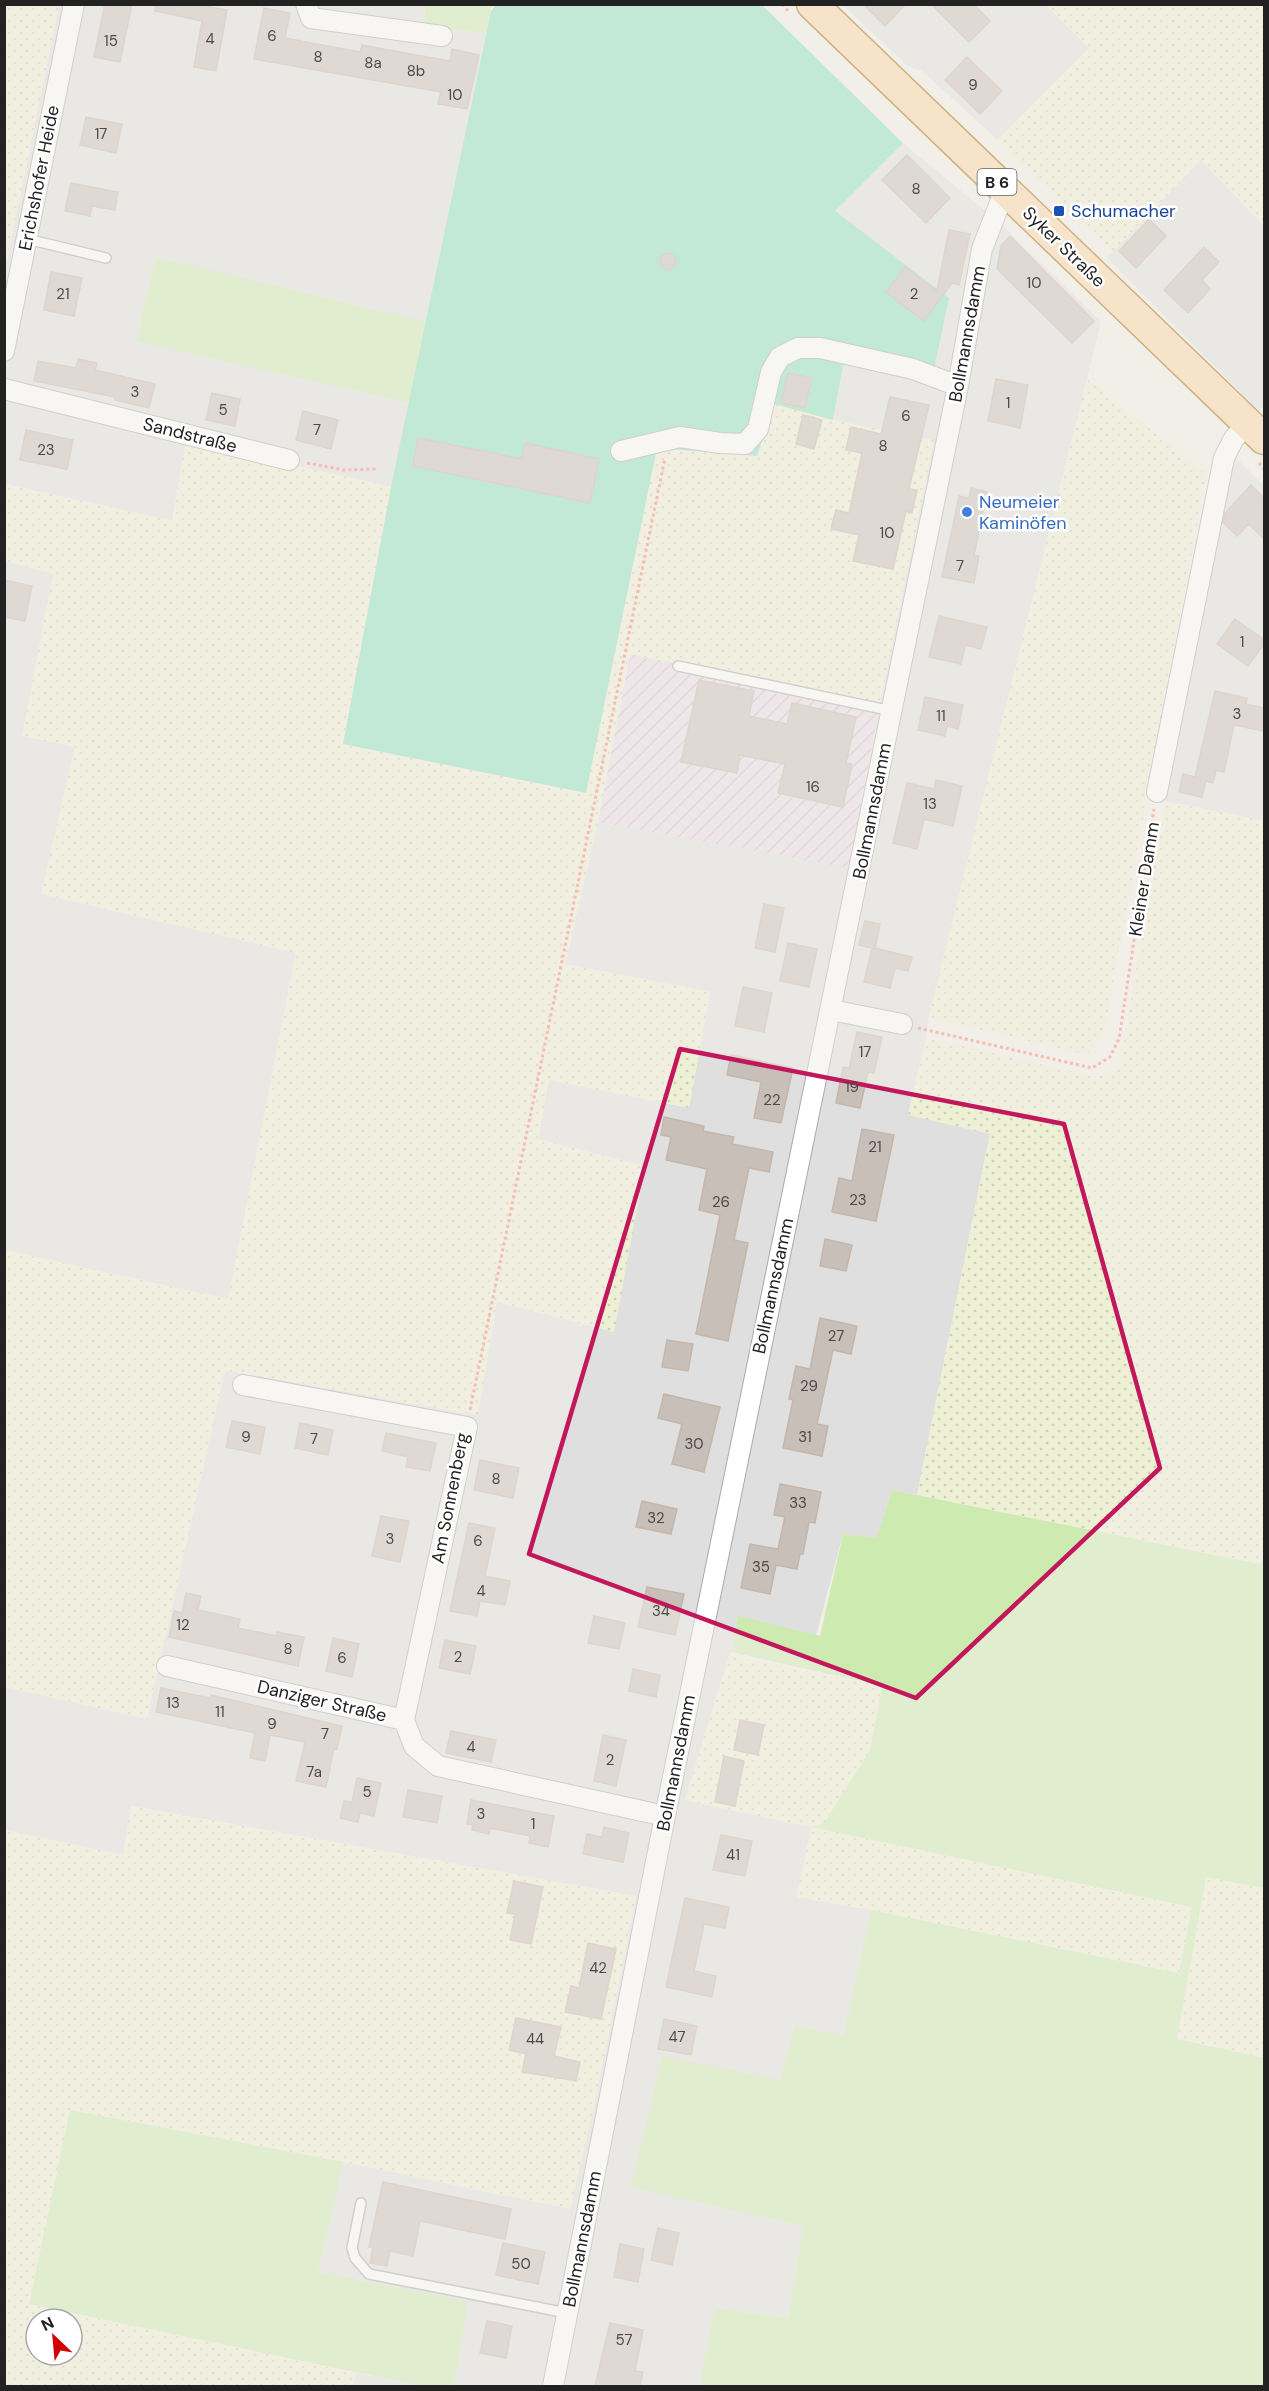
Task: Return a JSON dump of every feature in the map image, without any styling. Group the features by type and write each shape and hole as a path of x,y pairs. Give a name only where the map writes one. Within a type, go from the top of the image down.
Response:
{"main road":[{"name":"Syker Straße","path":"794,5 1005,190 1256,431"}],"street":[{"name":"Erichshofer Heide","path":"4,351 74,4"},
{"path":"306,4 311,18 442,36"},
{"name":"Bollmannsdamm","path":"553,2386 779,1253 958,386 982,249 1005,190"},
{"path":"621,452 680,437 745,444 758,429 771,372 780,357 798,348 820,348 913,369 958,386"},
{"name":"Sandstraße","path":"4,389 289,460"},
{"path":"1157,792 1224,458 1233,440 1256,431"},
{"path":"831,1010 902,1024"},
{"name":"Am Sonnenberg","path":"243,1385 467,1426 404,1720"},
{"name":"Danziger Straße","path":"167,1666 404,1720 414,1746 438,1766 665,1816"}],"lane":[{"path":"27,239 106,258"},
{"path":"678,666 892,711"},
{"path":"361,2203 352,2248 355,2258 369,2274 567,2313"}],"path":[{"path":"467,1426 669,440"},
{"path":"289,460 344,470 376,469"},
{"name":"Kleiner Damm","path":"902,1024 1092,1068 1110,1057 1119,1039 1157,792"}],"highlighted area":[{"path":"680,1049 1064,1124 1160,1468 916,1698 529,1554"}],"shaded area":[{"path":"59,5 425,5 424,25 486,34 427,322 156,257 136,340 410,403 391,487 186,441 172,521 5,484 5,270"},
{"path":"843,5 1046,5 1089,48 998,140 922,71 906,65"},
{"path":"903,143 1001,224 1101,322 929,1017 908,1114 990,1133 917,1495 892,1490 877,1539 843,1534 816,1636 738,1617 731,1652 685,1800 811,1827 797,1897 871,1910 843,2036 632,2187 803,2226 788,2318 714,2308 700,2386 454,2386 468,2301 318,2272 344,2162 570,2209 595,2101 636,1896 132,1806 123,1855 5,1830 5,1687 147,1719 225,1370 477,1415 497,1302 613,1331 538,1139 549,1079 689,1108 710,992 565,964 598,822 849,867 898,607 934,441 833,420 843,365 934,369 834,211"},
{"path":"1201,160 1264,226 1264,405 1259,411 1107,258"},
{"path":"1234,456 1264,486 1264,821 1165,801 1222,479"},
{"path":"4,561 54,573 23,735 75,747 42,894 296,952 228,1300 5,1250"},
{"path":"630,654 880,703 849,868 598,822"},
{"path":"356,2373 422,2386 353,2386"}],"green space":[{"path":"497,4 762,5 903,143 835,211 949,298 934,369 843,365 833,420 774,404 757,456 657,448 586,793 343,744 391,487 491,11"},
{"path":"4,5 59,5 5,270"},
{"path":"425,5 492,5 486,34 424,25"},
{"path":"1046,5 1264,5 1264,226 1201,160 1113,252 998,140 1089,48"},
{"path":"156,257 427,322 410,403 136,341"},
{"path":"1087,379 1206,474 1104,1033 1087,1055 929,1017"},
{"path":"774,404 833,420 934,440 880,703 629,654 598,822 565,964 710,992 689,1108 549,1080 538,1139 645,1166 614,1332 497,1302 478,1415 225,1370 147,1719 5,1687 5,1250 228,1299 296,953 41,894 75,747 22,736 53,574 5,561 5,484 172,521 186,441 391,487 343,744 586,793 657,448"},
{"path":"1165,801 1264,821 1264,1565 917,1495 990,1134 908,1115 926,1038 1098,1077 1119,1068"},
{"path":"892,1490 1264,1565 1264,1888 1206,1877 1177,2039 1264,2058 1264,2386 700,2386 714,2308 788,2318 803,2226 631,2187 662,2056 780,2080 795,2026 843,2036 871,1910 1179,1973 1192,1907 811,1827 824,1823 870,1750 882,1686 731,1652 738,1616 820,1636 843,1534 877,1538"},
{"path":"729,1656 882,1686 870,1750 824,1823 813,1827 1192,1907 1179,1974 871,1910 797,1897 811,1827 685,1800"},
{"path":"131,1806 636,1896 595,2101 570,2209 344,2162 70,2110 29,2304 43,2307 24,2307 24,2367 84,2367 84,2316 356,2373 353,2386 5,2386 5,1830 123,1855"},
{"path":"1207,1876 1264,1888 1264,2058 1177,2039"},
{"path":"70,2110 344,2162 318,2272 468,2301 454,2386 422,2386 84,2315 84,2307 43,2307 29,2304"}],"building":[{"path":"105,4 132,4 120,62 94,57"},
{"path":"156,4 195,4 227,10 216,71 194,67 202,21 155,11"},
{"path":"863,4 906,4 885,26"},
{"path":"931,4 973,4 990,21 969,42"},
{"path":"264,8 290,13 285,38 360,52 362,45 450,61 452,49 479,55 467,109 438,104 441,92 254,59"},
{"path":"967,57 1002,91 980,114 945,80"},
{"path":"86,117 122,124 116,153 80,145"},
{"path":"907,155 950,198 926,223 882,180"},
{"path":"71,183 118,192 115,210 92,206 90,216 65,211"},
{"path":"1149,219 1166,236 1136,268 1119,251"},
{"path":"949,230 970,234 959,285 952,283 924,321 886,292 905,267 937,291"},
{"path":"1010,236 1094,321 1072,343 997,269 1001,246"},
{"path":"1204,247 1219,262 1202,280 1210,289 1188,313 1164,290"},
{"path":"665,253 671,253 676,261 674,267 665,269 660,264 660,258"},
{"path":"51,272 82,278 74,316 44,310"},
{"path":"78,359 97,363 95,370 155,384 149,408 115,400 115,397 34,381 38,361 76,368"},
{"path":"788,373 812,378 805,408 781,403"},
{"path":"996,379 1028,385 1020,428 988,421"},
{"path":"212,393 240,399 235,426 206,420"},
{"path":"890,397 929,405 909,489 917,490 912,513 906,511 893,569 853,561 859,535 831,529 836,510 849,513 862,453 846,450 851,427 881,434"},
{"path":"303,411 338,420 331,449 296,440"},
{"path":"803,415 822,420 814,449 796,444"},
{"path":"26,430 73,440 67,469 20,460"},
{"path":"418,438 522,459 525,443 599,459 590,503 413,466"},
{"path":"1251,485 1264,498 1264,539 1249,524 1237,536 1223,522 1225,513"},
{"path":"971,488 987,492 974,555 979,556 974,583 942,577 959,496 969,498"},
{"path":"4,580 32,586 25,621 4,617"},
{"path":"939,616 987,627 981,649 965,645 961,664 929,657"},
{"path":"1235,619 1264,640 1264,644 1248,666 1217,644"},
{"path":"699,680 754,691 749,716 787,724 792,703 856,717 846,763 852,764 843,807 778,793 785,764 740,755 737,773 681,762"},
{"path":"1215,691 1247,698 1246,704 1264,708 1264,731 1234,725 1224,772 1216,770 1213,783 1206,781 1202,797 1179,792 1183,774 1195,777"},
{"path":"925,697 963,705 958,729 947,726 945,736 918,730"},
{"path":"936,780 962,786 953,826 924,819 917,849 893,843 907,783 934,789"},
{"path":"764,904 784,908 775,952 755,948"},
{"path":"865,921 880,924 875,948 912,957 908,971 895,968 890,988 864,982 872,948 859,945"},
{"path":"788,943 817,949 809,987 780,981"},
{"path":"743,987 772,993 764,1032 735,1026"},
{"path":"857,1032 882,1037 874,1073 868,1072 860,1108 836,1103 843,1067 849,1068"},
{"path":"731,1055 793,1068 781,1123 754,1118 761,1082 727,1075"},
{"path":"664,1117 704,1126 703,1131 734,1137 732,1144 773,1152 769,1172 749,1168 734,1240 748,1243 728,1341 696,1334 720,1215 699,1210 707,1169 666,1160 671,1137 661,1135"},
{"path":"862,1129 894,1135 876,1221 832,1212 839,1178 852,1181"},
{"path":"825,1239 852,1245 846,1271 820,1266"},
{"path":"820,1318 857,1326 851,1354 833,1350 817,1424 828,1426 822,1456 783,1448 793,1400 789,1399 796,1366 810,1369"},
{"path":"667,1340 693,1344 688,1371 662,1367"},
{"path":"664,1394 720,1407 704,1472 672,1464 682,1424 658,1418"},
{"path":"232,1421 265,1427 260,1454 226,1447"},
{"path":"300,1423 333,1430 328,1455 295,1448"},
{"path":"386,1433 436,1443 430,1471 406,1467 408,1457 382,1451"},
{"path":"480,1460 519,1468 513,1498 474,1490"},
{"path":"780,1484 821,1492 815,1523 809,1522 803,1554 800,1554 797,1569 776,1565 770,1594 741,1588 750,1544 778,1549 785,1517 774,1515"},
{"path":"642,1501 677,1509 671,1534 636,1527"},
{"path":"381,1516 409,1521 400,1562 372,1556"},
{"path":"469,1523 495,1528 485,1576 510,1581 505,1605 480,1601 477,1616 450,1611"},
{"path":"647,1587 684,1594 675,1635 638,1627"},
{"path":"186,1593 201,1596 198,1610 240,1619 238,1628 277,1636 277,1632 304,1637 298,1666 169,1637 174,1611 182,1613"},
{"path":"594,1616 625,1623 619,1649 588,1643"},
{"path":"333,1638 359,1644 352,1677 326,1671"},
{"path":"445,1640 476,1646 470,1674 439,1668"},
{"path":"633,1669 660,1675 656,1697 629,1691"},
{"path":"161,1688 210,1698 211,1695 342,1726 337,1749 334,1748 326,1787 296,1781 305,1742 270,1735 265,1761 250,1758 255,1733 156,1712"},
{"path":"740,1720 764,1725 758,1755 734,1750"},
{"path":"451,1731 496,1740 491,1762 446,1753"},
{"path":"603,1735 626,1740 616,1786 594,1781"},
{"path":"724,1756 744,1761 735,1806 715,1802"},
{"path":"357,1778 381,1783 374,1816 360,1813 358,1822 340,1818 344,1801 352,1802"},
{"path":"408,1790 442,1796 437,1823 403,1817"},
{"path":"471,1800 554,1816 548,1847 529,1843 530,1836 490,1828 489,1834 472,1830 473,1825 467,1824"},
{"path":"604,1827 629,1833 623,1862 583,1854 587,1834 602,1837"},
{"path":"721,1835 752,1841 745,1876 713,1870"},
{"path":"514,1881 543,1887 531,1944 510,1940 515,1914 507,1913"},
{"path":"685,1898 729,1907 725,1928 704,1924 694,1971 716,1976 712,1997 666,1987"},
{"path":"588,1943 616,1949 601,2019 565,2012 571,1986 579,1988"},
{"path":"516,2018 561,2027 554,2056 580,2062 576,2081 522,2072 526,2054 509,2050"},
{"path":"664,2019 697,2026 691,2055 658,2049"},
{"path":"383,2182 511,2209 505,2239 420,2221 413,2256 390,2251 387,2266 370,2263 373,2248 369,2247"},
{"path":"658,2228 679,2233 672,2265 651,2260"},
{"path":"503,2243 545,2252 538,2284 496,2275"},
{"path":"620,2244 644,2249 638,2282 614,2277"},
{"path":"487,2321 512,2326 506,2358 480,2353"},
{"path":"610,2323 643,2330 635,2371 643,2372 640,2386 595,2386"}],"place":[{"name":"Schumacher","path":"1059,211"},
{"name":"Neumeier Kaminöfen","path":"967,512"}]}
